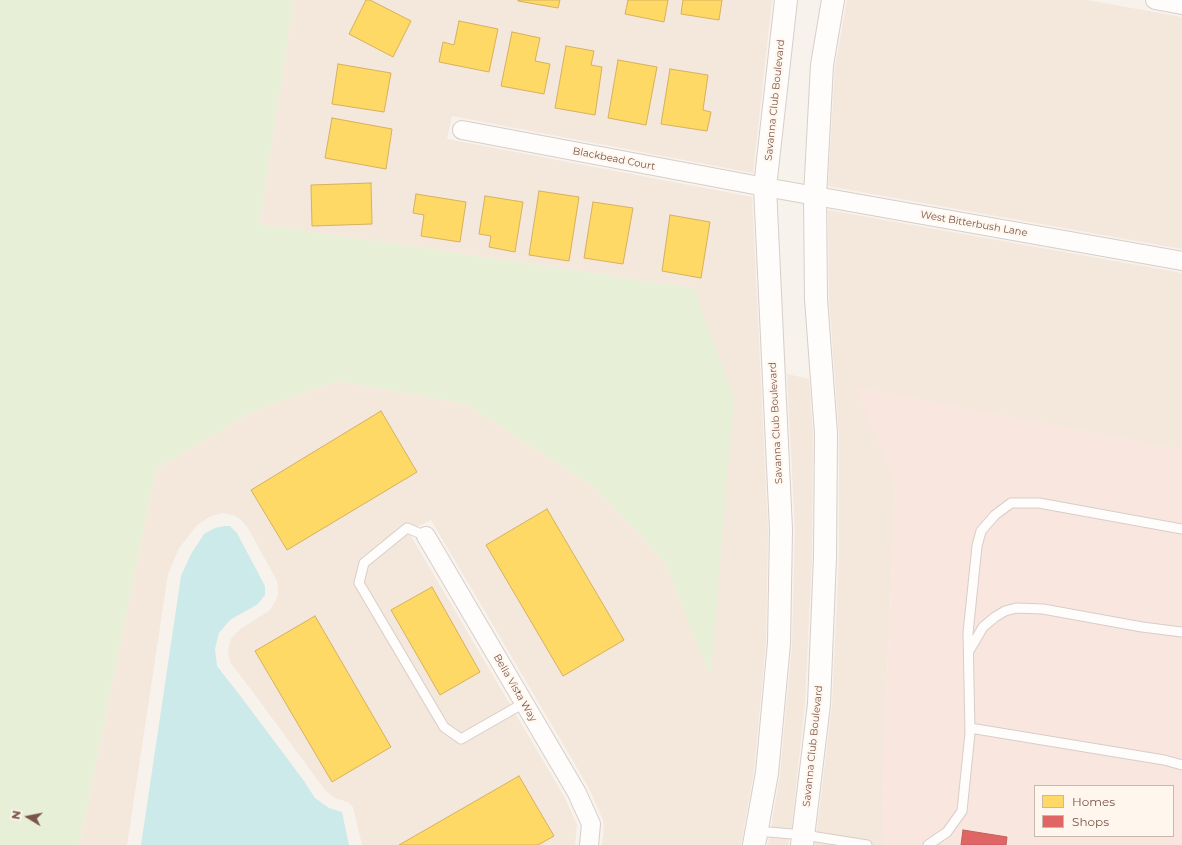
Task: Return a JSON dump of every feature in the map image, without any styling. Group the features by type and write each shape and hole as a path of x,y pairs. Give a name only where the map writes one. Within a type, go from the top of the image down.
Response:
{"street":[{"name":"Savanna Club Boulevard","path":"755,838 767,773 779,643 781,530 765,187 786,0"},
{"name":"Savanna Club Boulevard","path":"803,840 819,704 825,557 826,433 816,299 815,196 822,65 833,0"},
{"path":"1155,0 1182,5"},
{"name":"Blackbead Court","path":"462,130 765,187"},
{"name":"West Bitterbush Lane","path":"765,187 1182,260"},
{"name":"Bella Vista Way","path":"426,536 577,793 591,824 589,845"}],"lane":[{"path":"928,845 947,832 962,811 970,728 968,633 977,546 981,531 995,515 1011,503 1039,503 1182,529"},
{"path":"426,536 407,528 364,562 359,583 444,727 461,739 524,703"},
{"path":"968,652 983,627 1005,611 1016,608 1042,609 1142,627 1182,632"},
{"path":"970,728 1164,760 1182,765"},
{"path":"755,838 867,845"}],"shaded area":[{"path":"294,0 772,0 753,173 452,116 447,139 752,197 768,530 766,642 754,771 741,845 602,845 604,826 603,820 589,788 431,520 408,531 565,798 577,825 575,845 362,845 353,807 348,802 335,798 325,790 230,662 228,650 231,639 240,629 269,611 278,596 278,587 277,581 248,528 239,518 223,513 211,516 197,525 179,548 168,574 127,845 79,845 156,469 255,410 338,381 467,404 595,488 665,562 710,676 719,561 694,288 259,224"},
{"path":"847,0 1087,0 1182,17 1182,249 828,186 835,67"},
{"path":"828,210 1182,273 1182,450 857,388 895,483 884,745 883,845 815,845 832,705 839,558 839,434 829,298"},
{"path":"787,374 809,379 813,433 812,556 805,703 791,833 788,845 768,845 780,775 792,645 795,531"},
{"path":"857,388 1182,450 1182,845 883,845 884,745 895,483"}],"green space":[{"path":"0,0 294,0 259,224 694,288 734,399 710,677 665,562 595,488 467,404 338,381 255,410 156,469 79,845 0,845"}],"water":[{"path":"230,526 237,533 265,586 265,595 258,604 230,620 219,633 215,649 217,666 304,781 315,798 329,808 342,812 349,845 141,845 181,576 191,554 204,534 215,528"}],"building: Homes":[{"path":"366,0 370,0 411,21 393,57 349,34"},
{"path":"518,0 560,0 558,8"},
{"path":"628,0 668,0 664,22 625,14"},
{"path":"683,0 722,0 719,20 681,14"},
{"path":"459,21 498,29 489,72 439,62 443,42 454,45"},
{"path":"512,32 540,38 535,61 550,64 544,94 501,86"},
{"path":"566,46 594,51 591,65 602,67 595,115 555,108"},
{"path":"618,60 657,67 646,125 608,118"},
{"path":"338,64 391,73 384,112 332,104"},
{"path":"670,69 708,75 703,110 711,112 707,131 661,124"},
{"path":"332,118 392,129 386,169 325,158"},
{"path":"371,183 372,224 312,226 311,185"},
{"path":"539,191 579,197 569,261 529,255"},
{"path":"416,194 466,202 460,242 421,236 424,215 413,213"},
{"path":"485,196 523,202 515,252 489,247 491,236 479,234"},
{"path":"593,202 633,208 623,264 584,258"},
{"path":"670,215 710,222 701,278 662,271"},
{"path":"381,411 417,472 287,550 251,490"},
{"path":"547,509 624,640 563,676 486,545"},
{"path":"432,587 480,672 440,695 391,610"},
{"path":"315,616 391,747 332,782 255,651"},
{"path":"519,776 554,836 538,845 399,845"}],"building: Shops":[{"path":"963,830 1007,837 1006,845 961,845"}]}
